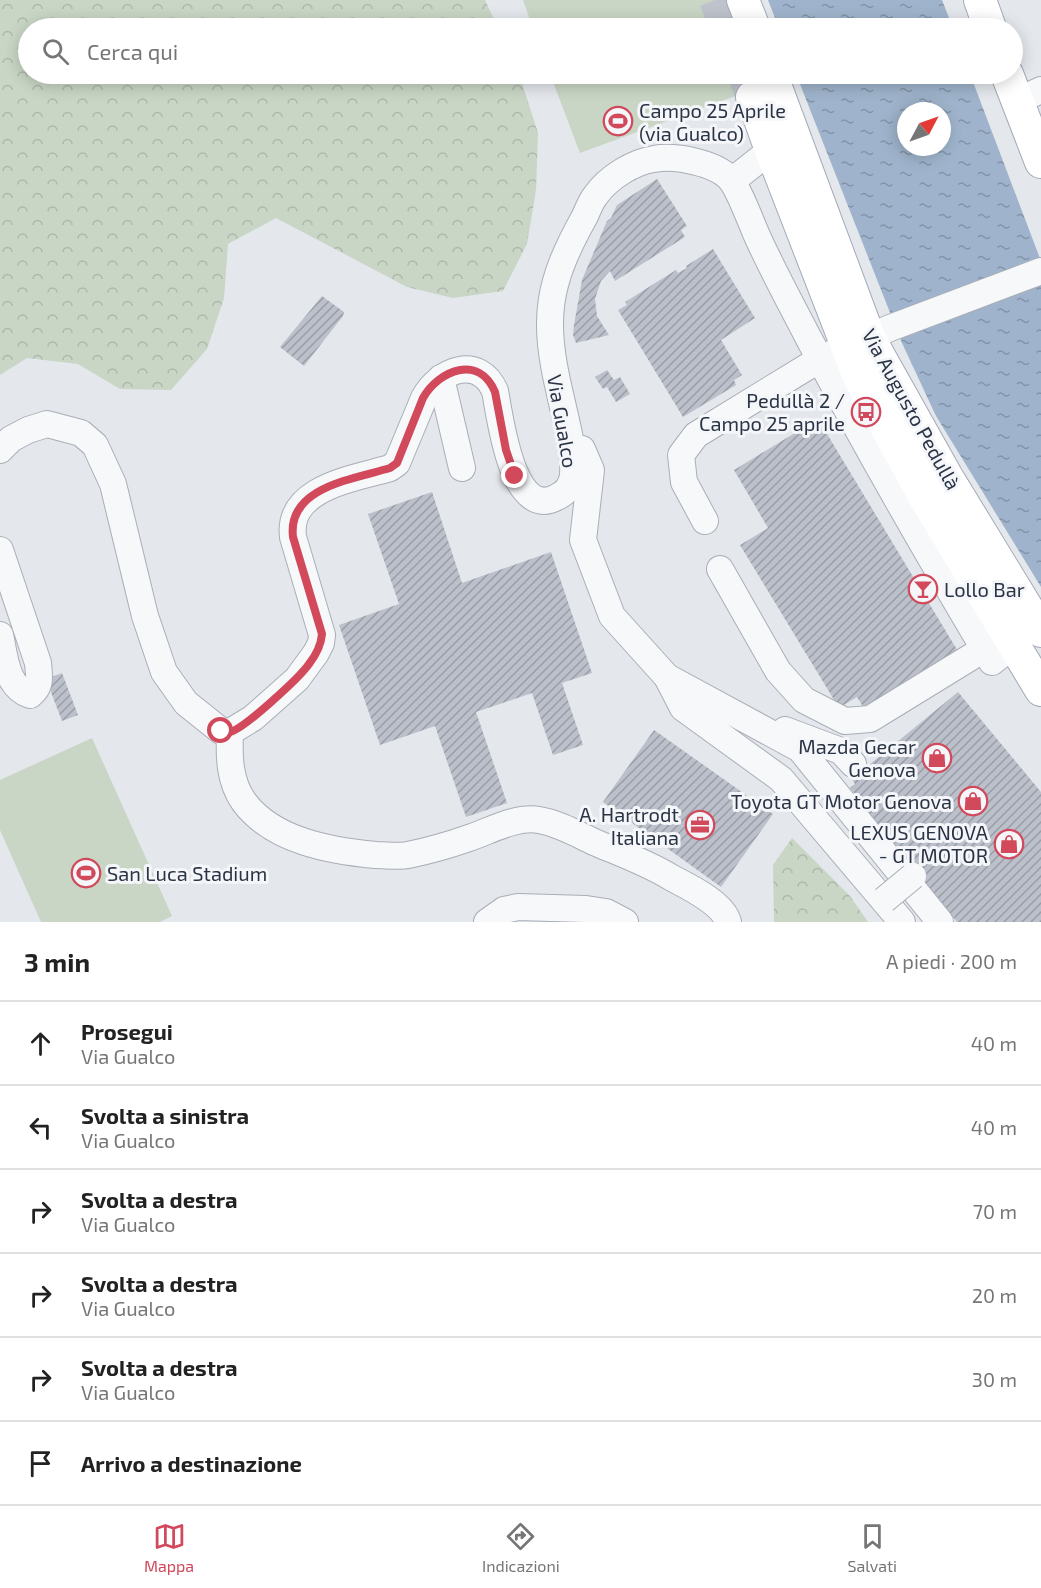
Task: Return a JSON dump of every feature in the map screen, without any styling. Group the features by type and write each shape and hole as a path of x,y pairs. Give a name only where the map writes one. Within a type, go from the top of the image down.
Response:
{"main road":[{"path":"743,0 750,18"},
{"path":"980,0 986,18"},
{"name":"Via Augusto Pedullà","path":"762,85 771,150 856,343 947,477 1041,631"},
{"name":"Via Augusto Pedullà","path":"762,85 856,343 859,377 924,496 996,652 1041,690"},
{"path":"1022,88 1041,162"}],"street":[{"path":"771,150 732,180 764,250 856,343"},
{"name":"Via Gualco","path":"441,378 461,369 469,369 478,371 491,382 506,450 515,476 530,496 549,501 560,496 571,484 573,473 568,427 549,341 549,311 561,261 596,195 611,180 635,164 654,159 676,158 698,163 720,171 732,180"},
{"path":"705,521 684,482 681,455 696,435 856,343 1041,271"},
{"path":"0,450 10,439 47,424 81,433 95,445 113,484 145,616 164,672 195,711 221,731 230,732 253,718 297,679 309,665 321,643 322,634 291,524 294,515 307,499 332,485 390,468 397,463 423,398 441,378 462,468"},
{"path":"568,427 576,435 591,470 584,540 612,616 667,677 683,708 781,779 902,922"},
{"path":"0,550 38,663 40,682 37,690 30,695 21,692 15,686 6,663 0,635"},
{"path":"720,569 778,671 804,700 845,721 870,719 932,682 996,652"},
{"path":"667,677 800,749 940,922"},
{"path":"720,706 841,751 854,764"},
{"path":"230,732 231,769 235,784 244,801 256,814 286,834 315,845 350,853 405,856 454,843 518,821 538,819 558,825 664,873 703,896 719,909 729,922"},
{"path":"884,900 913,876"},
{"path":"487,922 504,910 518,907 586,909 606,912 625,922"}],"green space":[{"path":"0,0 485,0 493,18 18,18 18,84 522,84 538,133 536,190 527,244 503,291 453,298 407,287 276,218 228,244 224,298 207,349 171,390 120,389 78,364 27,358 0,375"},
{"path":"523,0 724,0 731,18 529,18"},
{"name":"Campo 25 Aprile (via Gualco)","path":"554,84 756,84 757,88 580,153"},
{"name":"San Luca Stadium","path":"92,738 172,916 160,922 41,922 0,830 0,780"},
{"path":"792,838 850,896 868,922 774,922 773,865"}],"water":[{"path":"768,0 942,0 949,18 775,18"},
{"path":"800,84 974,84 1041,261 1041,587 936,416 902,343"}],"building":[{"path":"657,179 687,226 681,230 685,237 615,281 610,271 601,281 595,299 597,316 609,335 576,343 573,335 582,280 607,221 611,218 617,205"},
{"path":"713,249 755,318 721,340 742,375 734,380 736,385 683,417 618,310 627,305 625,302 676,270 678,273 687,268 686,266"},
{"path":"322,296 344,312 343,316 304,366 280,347"},
{"path":"607,370 614,380 620,377 630,394 616,402 607,387 603,389 595,377"},
{"path":"818,419 959,653 865,710 857,697 839,708 740,545 768,528 734,470"},
{"path":"432,492 462,583 551,552 592,673 562,683 583,745 553,755 532,693 476,712 507,803 466,817 435,726 380,745 339,625 399,604 368,514"},
{"path":"62,673 78,715 62,721 46,679"},
{"path":"958,692 1041,792 1041,922 957,922 859,804 861,802 850,788 855,784 852,779"},
{"path":"654,730 773,814 721,887 603,802"}],"tunnel":[{"path":"715,0 722,18"},
{"path":"747,84 752,97"}],"place":[{"name":"Campo 25 Aprile (via Gualco)","path":"618,121"},
{"name":"Pedullà 2 / Campo 25 aprile","path":"866,412"},
{"name":"Lollo Bar","path":"923,589"},
{"name":"Mazda Gecar Genova","path":"937,758"},
{"name":"Toyota GT Motor Genova","path":"973,801"},
{"name":"A. Hartrodt Italiana","path":"700,825"},
{"name":"LEXUS GENOVA - GT MOTOR","path":"1009,844"},
{"name":"San Luca Stadium","path":"86,873"}],"route":[{"path":"221,731 230,732 253,718 297,679 309,665 321,643 322,634 293,537 291,524 294,515 307,499 332,485 390,468 397,463 423,398 441,378 461,369 469,369 478,371 491,382 506,450 515,476"}]}
